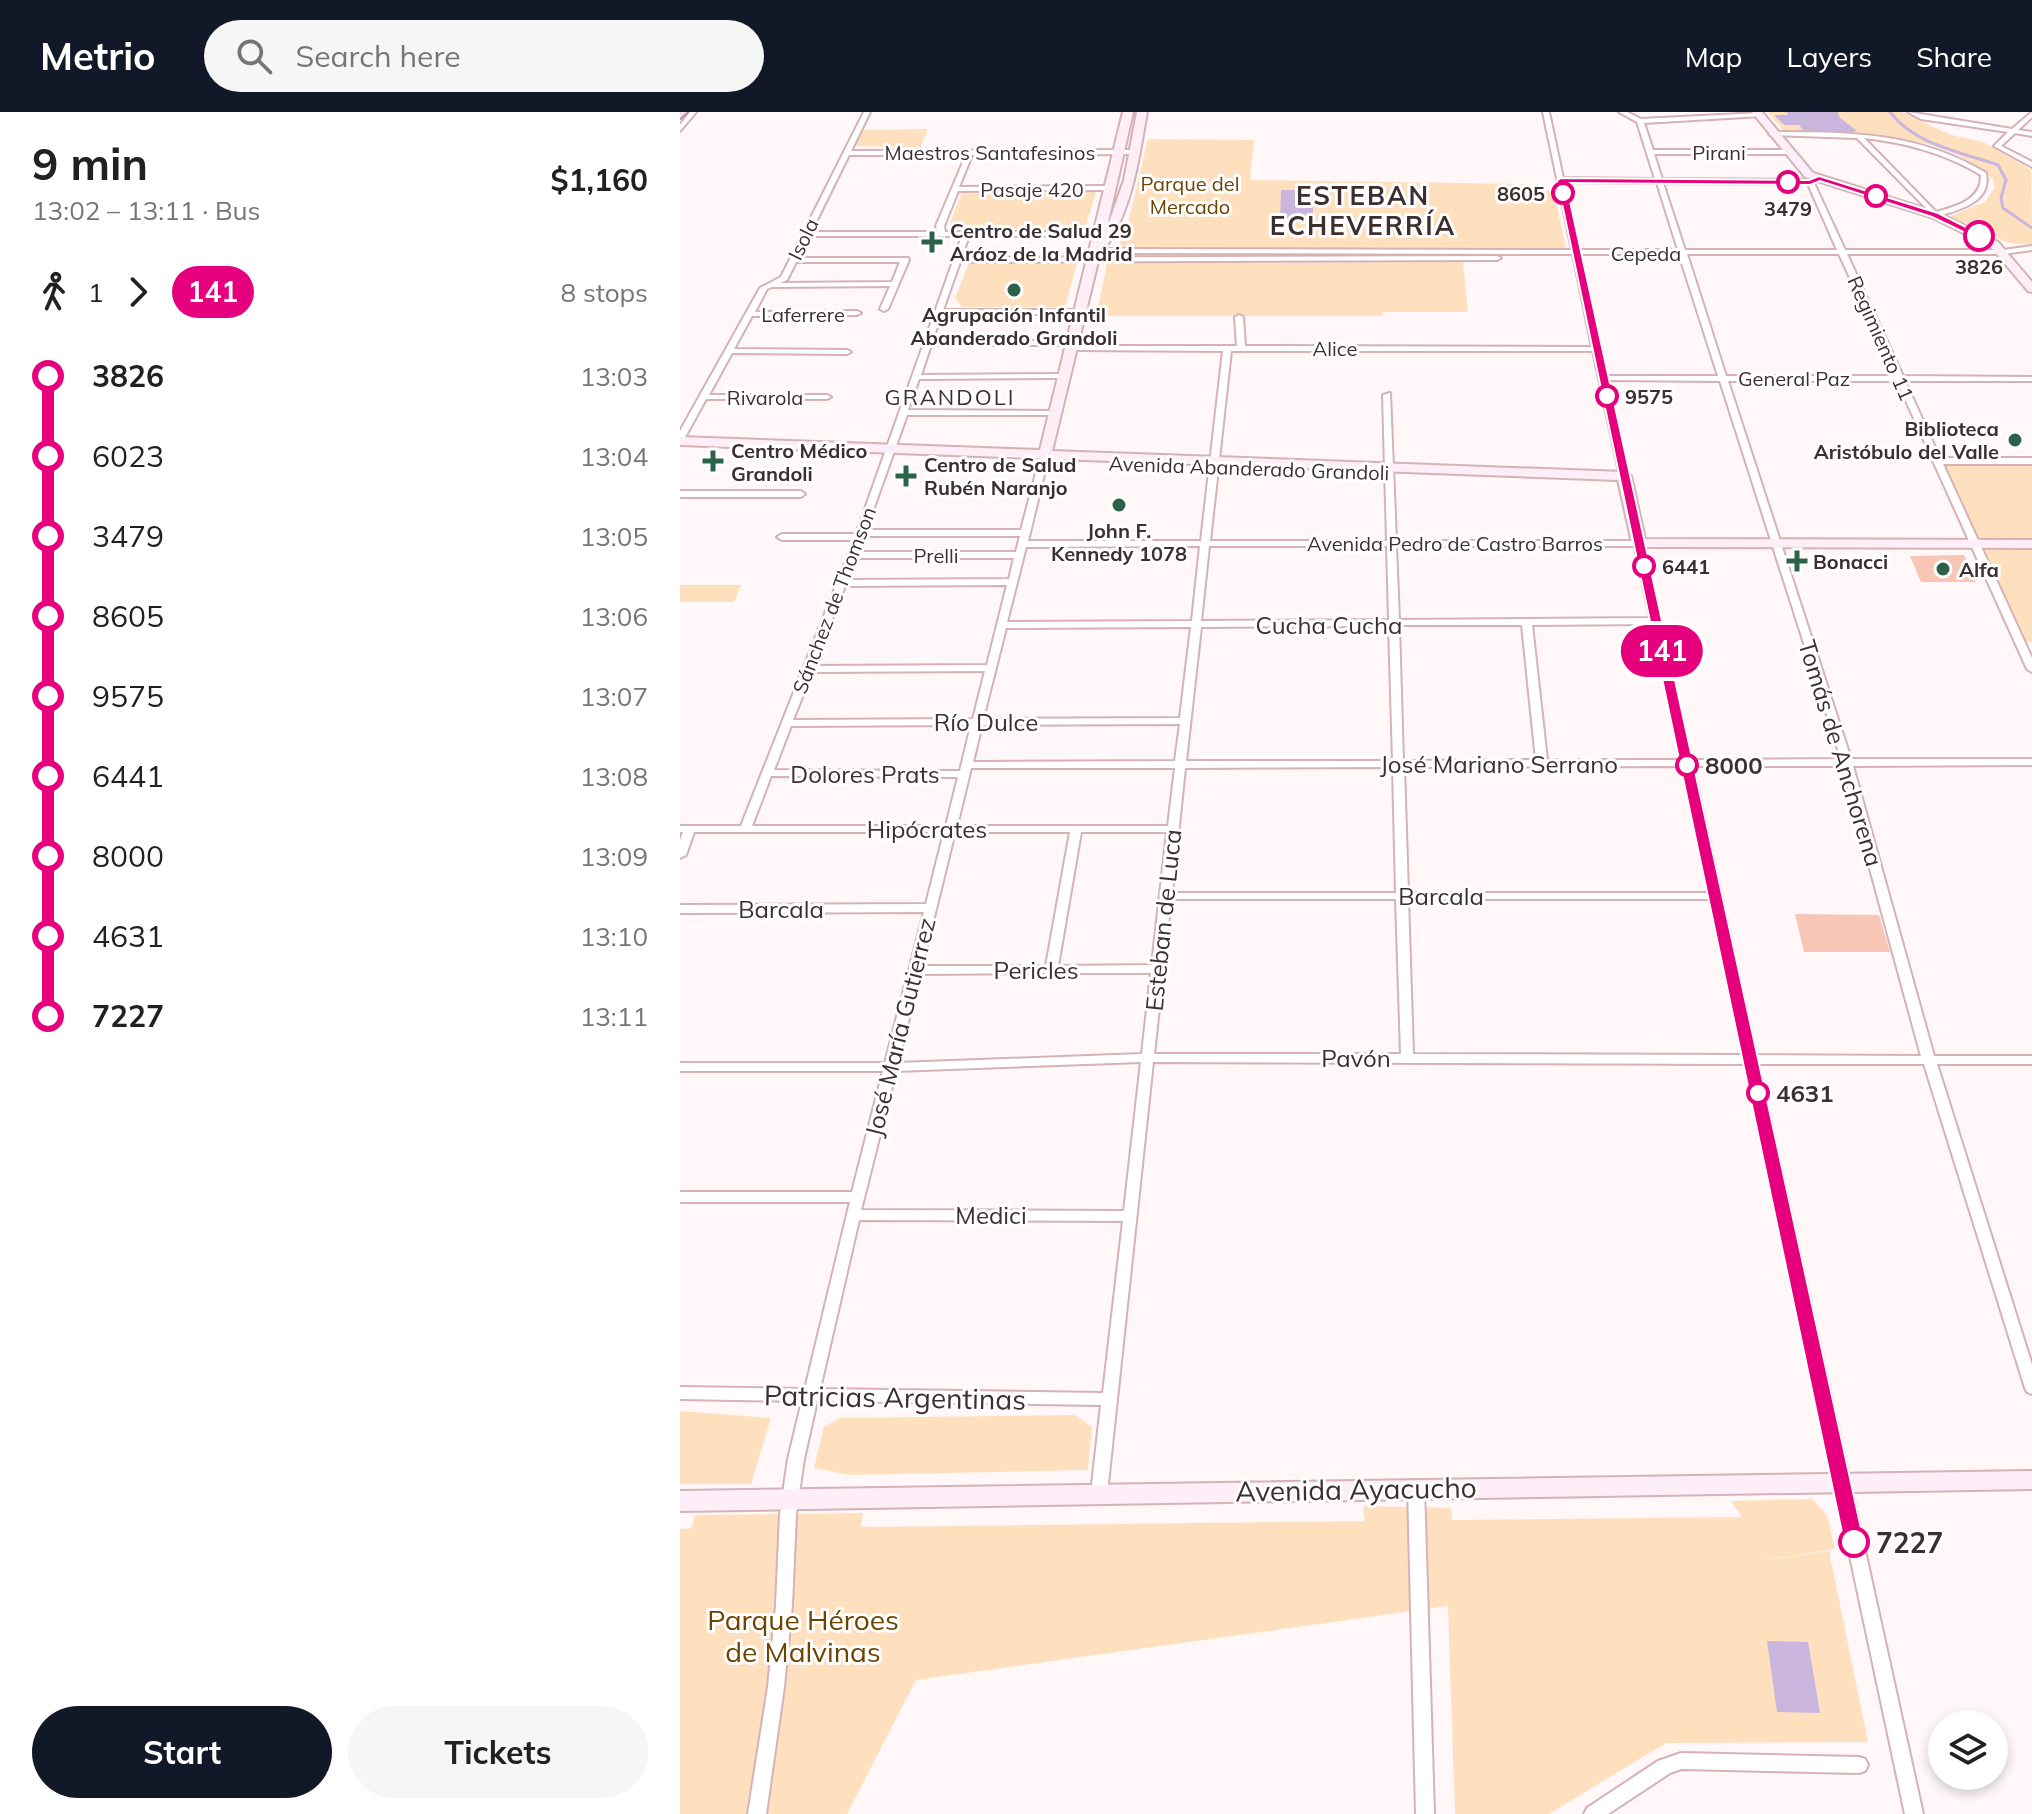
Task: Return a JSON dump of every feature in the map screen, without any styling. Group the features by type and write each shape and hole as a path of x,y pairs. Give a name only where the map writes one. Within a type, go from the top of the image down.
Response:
{"street":[{"path":"680,129 693,112"},
{"name":"Isola","path":"680,442 764,288 784,278 867,112"},
{"name":"José María Gutierrez","path":"757,1814 776,1687 794,1468 857,1197 1096,256 1128,112"},
{"name":"José María Gutierrez","path":"1096,256 1110,235 1142,112"},
{"path":"1546,112 1914,1814"},
{"path":"1622,112 1640,121 1758,114 1772,134 1815,180"},
{"path":"1911,112 2032,134"},
{"path":"2032,114 1997,146 2032,165"},
{"name":"Tomás de Anchorena","path":"1640,121 1847,763 1929,1060 2032,1388"},
{"path":"1772,134 1860,138 1929,148 1970,164 1984,174 1981,194 1970,202 1935,215"},
{"path":"1860,138 1935,215"},
{"path":"942,234 940,226 970,152"},
{"name":"Maestros Santafesinos","path":"846,153 1133,152"},
{"name":"Pirani","path":"1650,152 1788,152"},
{"path":"1561,180 1815,180 1935,215 1994,244 2032,289"},
{"name":"Regimiento 11","path":"1815,180 1842,253 2032,669"},
{"name":"Pasaje 420","path":"955,189 1109,188"},
{"path":"806,234 1099,234"},
{"name":"Sánchez de Thomson","path":"745,829 860,535 966,234"},
{"name":"Cepeda","path":"957,260 1096,256 2003,252 2032,248"},
{"path":"794,260 905,260 884,309"},
{"path":"771,285 894,284"},
{"path":"938,312 1082,312"},
{"name":"Laferrere","path":"750,314 857,313"},
{"path":"1239,317 1241,347"},
{"name":"Alice","path":"927,343 1597,349"},
{"name":"Esteban de Luca","path":"1099,1493 1227,347"},
{"path":"729,351 847,352"},
{"path":"915,377 1065,376"},
{"name":"General Paz","path":"1603,378 2032,379"},
{"path":"1387,395 1407,1058"},
{"name":"Rivarola","path":"704,397 827,397"},
{"path":"903,412 1056,413"},
{"name":"Avenida Abanderado Grandoli","path":"680,442 1625,479"},
{"path":"1937,461 2032,461"},
{"path":"680,494 801,494"},
{"name":"Avenida Pedro de Castro Barros","path":"782,537 860,535 1205,543 2032,544"},
{"name":"Prelli","path":"852,555 1020,555"},
{"path":"841,583 1013,582"},
{"name":"Cucha Cucha","path":"1002,625 1395,625 1656,621"},
{"path":"1527,623 1542,764"},
{"path":"2019,642 2032,642"},
{"path":"808,669 991,668"},
{"name":"Río Dulce","path":"787,723 1185,721"},
{"name":"José Mariano Serrano","path":"965,770 1181,764 2032,762"},
{"name":"Dolores Prats","path":"767,773 965,770"},
{"path":"680,855 685,829"},
{"name":"Hipócrates","path":"685,829 1174,829"},
{"path":"1051,970 1076,829"},
{"name":"Barcala","path":"1166,896 1715,896"},
{"name":"Barcala","path":"680,909 930,908"},
{"name":"Pericles","path":"915,970 1158,969"},
{"name":"Pavón","path":"680,1067 891,1067 1148,1058 2032,1060"},
{"path":"680,1197 857,1197"},
{"name":"Medici","path":"853,1215 1130,1216"},
{"name":"Patricias Argentinas","path":"680,1393 1110,1399"},
{"name":"Avenida Ayacucho","path":"680,1501 1416,1487 2032,1480"},
{"path":"1416,1487 1425,1814"},
{"path":"1593,1814 1664,1767 1681,1761 1859,1765"}],"green space":[{"path":"1768,112 1902,112 1951,135 1983,142 2031,170 2032,245 2008,243 1950,216 1985,202 1994,189 1993,179 1972,162 1948,151 1894,138 1783,130"},
{"path":"928,129 920,148 853,146 861,130"},
{"name":"Parque del Mercado","path":"1148,139 1254,140 1250,180 1532,184 1554,193 1566,248 1118,248 1128,223"},
{"path":"962,192 1096,192 1085,229 951,229 950,223"},
{"name":"Parque del Mercado","path":"1463,262 1468,312 1383,312 1382,316 1096,316 1107,263"},
{"name":"Agrupación Infantil Abanderado Grandoli","path":"969,263 1077,263 1065,307 962,307 955,298"},
{"path":"1937,461 2032,461 2032,642 2019,642"},
{"path":"680,585 741,585 734,602 680,602"},
{"path":"680,1411 771,1418 751,1484 680,1484"},
{"path":"1075,1415 1092,1427 1088,1470 850,1475 814,1468 824,1427 840,1418"},
{"name":"Parque Héroes de Malvinas","path":"1812,1499 1827,1515 1835,1549 1752,1562 1829,1551 1868,1742 1666,1743 1549,1814 1455,1814 1448,1606 916,1680 847,1814 680,1814 680,1529 692,1528 695,1515 863,1513 861,1527 1365,1521 1363,1506 1451,1508 1452,1520 1742,1517 1731,1501"}],"shaded area":[{"path":"1787,112 1838,112 1839,117 1857,131 1803,130 1799,125 1784,125 1774,115 1788,115"},
{"path":"1281,190 1313,190 1313,222 1280,222"},
{"path":"1767,1641 1808,1642 1820,1713 1777,1712"}],"building":[{"name":"Alfa","path":"1964,555 1976,582 1921,582 1910,556"},
{"path":"1795,914 1879,915 1890,952 1804,952"}],"waterway":[{"path":"1890,112 1925,140 1998,165 2006,180 2001,198 2003,208 2032,228"}],"bus line":[{"name":"141","path":"1854,1542 1561,180 1810,182 1819,178 1935,215 1979,236"}],"place":[{"name":"3479","path":"1788,182"},
{"name":"8605","path":"1563,193"},
{"name":"3826","path":"1979,236"},
{"name":"Centro de Salud 29 Aráoz de la Madrid","path":"932,242"},
{"name":"Agrupación Infantil Abanderado Grandoli","path":"1014,290"},
{"name":"9575","path":"1607,396"},
{"name":"Biblioteca Aristóbulo del Valle","path":"2015,440"},
{"name":"Centro Médico Grandoli","path":"713,461"},
{"name":"Centro de Salud Rubén Naranjo","path":"906,476"},
{"name":"John F. Kennedy 1078","path":"1119,505"},
{"name":"Bonacci","path":"1797,561"},
{"name":"6441","path":"1644,566"},
{"name":"Alfa","path":"1943,569"},
{"name":"8000","path":"1687,765"},
{"name":"4631","path":"1758,1093"},
{"name":"7227","path":"1854,1542"}],"district":[{"name":"ESTEBAN ECHEVERRÍA","path":"1363,210"},
{"name":"GRANDOLI","path":"950,397"}]}
